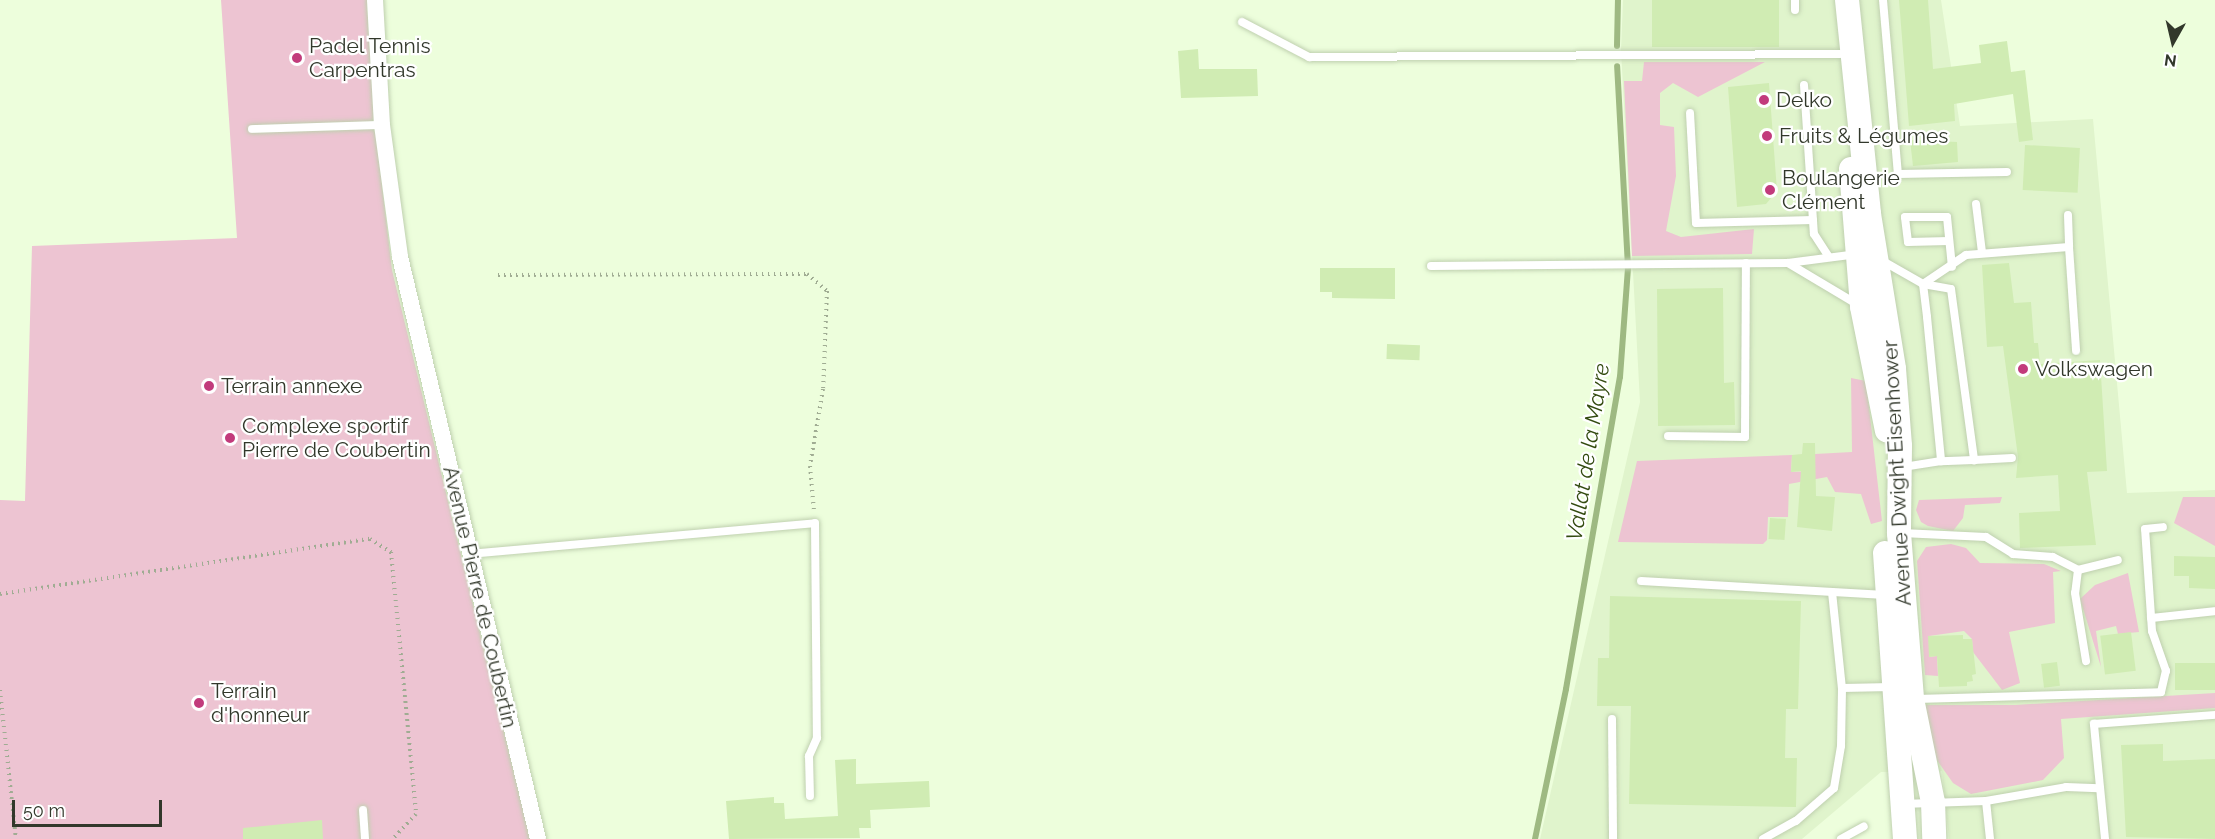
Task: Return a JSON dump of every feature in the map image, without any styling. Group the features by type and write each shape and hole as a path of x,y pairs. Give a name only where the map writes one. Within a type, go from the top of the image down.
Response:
{"main road":[{"name":"Avenue Dwight Eisenhower","path":"1832,0 1866,255 1894,369 1899,468 1905,839"},
{"name":"Avenue Dwight Eisenhower","path":"1847,0 1866,255 1862,308 1888,439 1886,595 1903,693 1933,802 1934,839"}],"street":[{"name":"Avenue Pierre de Coubertin","path":"375,0 382,125 400,257 538,839"}],"lane":[{"path":"1795,0 1795,10"},
{"path":"1883,0 1898,174 2007,172"},
{"path":"1242,22 1309,57 1840,54"},
{"path":"1804,85 1814,234 1829,257"},
{"path":"1690,113 1696,223 1814,220"},
{"path":"252,129 382,125"},
{"path":"1976,204 1982,252"},
{"path":"2068,215 2076,351"},
{"path":"1949,241 1908,242 1905,217 1947,217 1952,267"},
{"path":"1923,284 1952,267 1966,255 2069,247"},
{"path":"1431,266 1788,263 1866,255 1923,284 1951,289 1974,460"},
{"path":"1668,436 1745,437 1746,263"},
{"path":"1788,263 1862,308"},
{"path":"1923,284 1941,461"},
{"path":"1899,468 1941,461 2012,458"},
{"path":"470,554 815,523 817,738 809,756 810,796"},
{"path":"1842,688 1903,693 2161,692 2166,671 2151,618 2145,529 2163,527"},
{"path":"1899,533 1986,537 2013,554 2053,557 2078,570 2118,560"},
{"path":"2078,570 2075,593 2086,661"},
{"path":"1641,581 1886,595"},
{"path":"1763,839 1796,821 1834,788 1841,746 1842,688 1832,592"},
{"path":"2151,618 2215,611"},
{"path":"2105,839 2094,724 2215,715"},
{"path":"1612,719 1613,839"},
{"path":"1903,804 1986,801 2066,787 2099,788"},
{"path":"1986,801 1990,839"},
{"path":"363,810 365,839"},
{"path":"1841,839 1864,826"}],"path":[{"path":"498,275 807,274 827,291 823,389 810,466 815,523"},
{"path":"0,594 370,539 391,552 416,814 393,839"},
{"path":"0,690 16,839"}],"shaded area":[{"name":"Complexe sportif Pierre de Coubertin","path":"221,0 367,0 374,117 392,270 530,839 0,839 0,500 25,501 32,246 237,238"},
{"path":"1623,0 1941,0 1960,126 2093,119 2127,493 2215,490 2215,839 1949,839 1942,771 1881,772 1802,839 1540,839 1640,402 1621,50"},
{"path":"1644,62 1765,62 1698,97 1673,83 1660,93 1660,125 1674,127 1676,176 1666,231 1681,237 1754,229 1752,254 1632,256 1624,81 1642,81"},
{"path":"1851,378 1866,381 1882,521 1871,524 1861,494 1835,492 1827,477 1789,484 1788,517 1768,517 1767,540 1763,544 1618,542 1637,461 1792,455 1791,472 1815,471 1815,454 1852,452"},
{"path":"2002,497 2000,503 1965,505 1963,518 1953,531 1928,526 1921,522 1916,510 1919,500"},
{"path":"2183,497 2215,497 2215,546 2174,523"},
{"path":"1951,544 1966,548 1980,563 2044,564 2061,571 2053,572 2055,623 2009,632 2020,683 2002,690 1973,652 1972,639 1964,631 1929,636 1929,657 1937,656 1938,676 1925,675 1917,561 1926,547"},
{"path":"2128,573 2139,632 2118,634 2116,626 2096,631 2101,667 2080,599 2095,585"},
{"path":"2215,693 2215,708 2061,719 2064,758 2043,780 1971,794 1953,783 1934,756 1924,705 2015,705"}],"building":[{"path":"1652,0 1779,0 1779,47 1652,47"},
{"path":"1899,0 1928,0 1933,69 1981,63 1979,45 2007,41 2011,72 2025,70 2033,140 2019,142 2013,94 1954,104 1955,121 1909,126"},
{"path":"1198,49 1199,69 1257,69 1258,96 1181,98 1178,51"},
{"path":"1769,83 1777,191 1766,204 1737,207 1728,87"},
{"path":"1910,140 1957,142 1958,162 1913,166"},
{"path":"2025,145 2080,148 2078,193 2023,190"},
{"path":"2009,263 2014,303 2031,302 2034,343 2038,343 2040,364 2100,360 2107,471 2087,472 2096,545 2020,548 2019,513 2060,511 2058,475 2016,478 2018,457 2003,346 1987,347 1982,265"},
{"path":"1320,268 1395,268 1395,299 1332,298 1332,292 1320,292"},
{"path":"1723,288 1724,383 1734,382 1735,425 1658,426 1657,289"},
{"path":"1387,344 1420,345 1419,360 1386,359"},
{"path":"1803,443 1815,443 1816,496 1835,497 1832,531 1797,527 1801,471 1791,472 1792,455 1802,454"},
{"path":"1770,518 1786,519 1784,540 1769,539"},
{"path":"2174,556 2215,557 2215,589 2189,588 2189,576 2174,576"},
{"path":"1610,596 1801,601 1798,709 1786,709 1785,758 1797,758 1796,807 1629,804 1631,706 1597,706 1598,658 1609,658"},
{"path":"2131,632 2136,671 2105,674 2100,636"},
{"path":"1963,635 1963,639 1972,639 1976,674 1972,675 1973,681 1967,682 1967,686 1939,687 1937,656 1929,657 1928,636"},
{"path":"2057,662 2060,686 2044,688 2041,664"},
{"path":"2175,663 2215,663 2215,690 2175,690"},
{"path":"2163,744 2163,761 2215,759 2215,839 2126,837 2121,745"},
{"path":"856,759 856,784 929,781 930,807 870,810 871,828 859,828 860,838 729,839 726,801 774,797 774,803 784,803 785,819 838,816 835,760"},
{"path":"322,820 323,839 243,839 243,828"}],"waterway":[{"name":"Vallat de la Mayre","path":"1617,46 1618,0"},
{"name":"Vallat de la Mayre","path":"1535,839 1566,689 1620,377 1628,267 1617,66"}],"place":[{"name":"Padel Tennis Carpentras","path":"297,58"},
{"name":"Delko","path":"1764,100"},
{"name":"Fruits & Légumes","path":"1767,136"},
{"name":"Boulangerie Clément","path":"1770,190"},
{"name":"Volkswagen","path":"2023,369"},
{"name":"Terrain annexe","path":"209,386"},
{"name":"Complexe sportif Pierre de Coubertin","path":"230,438"},
{"name":"Terrain d'honneur","path":"199,703"}]}
